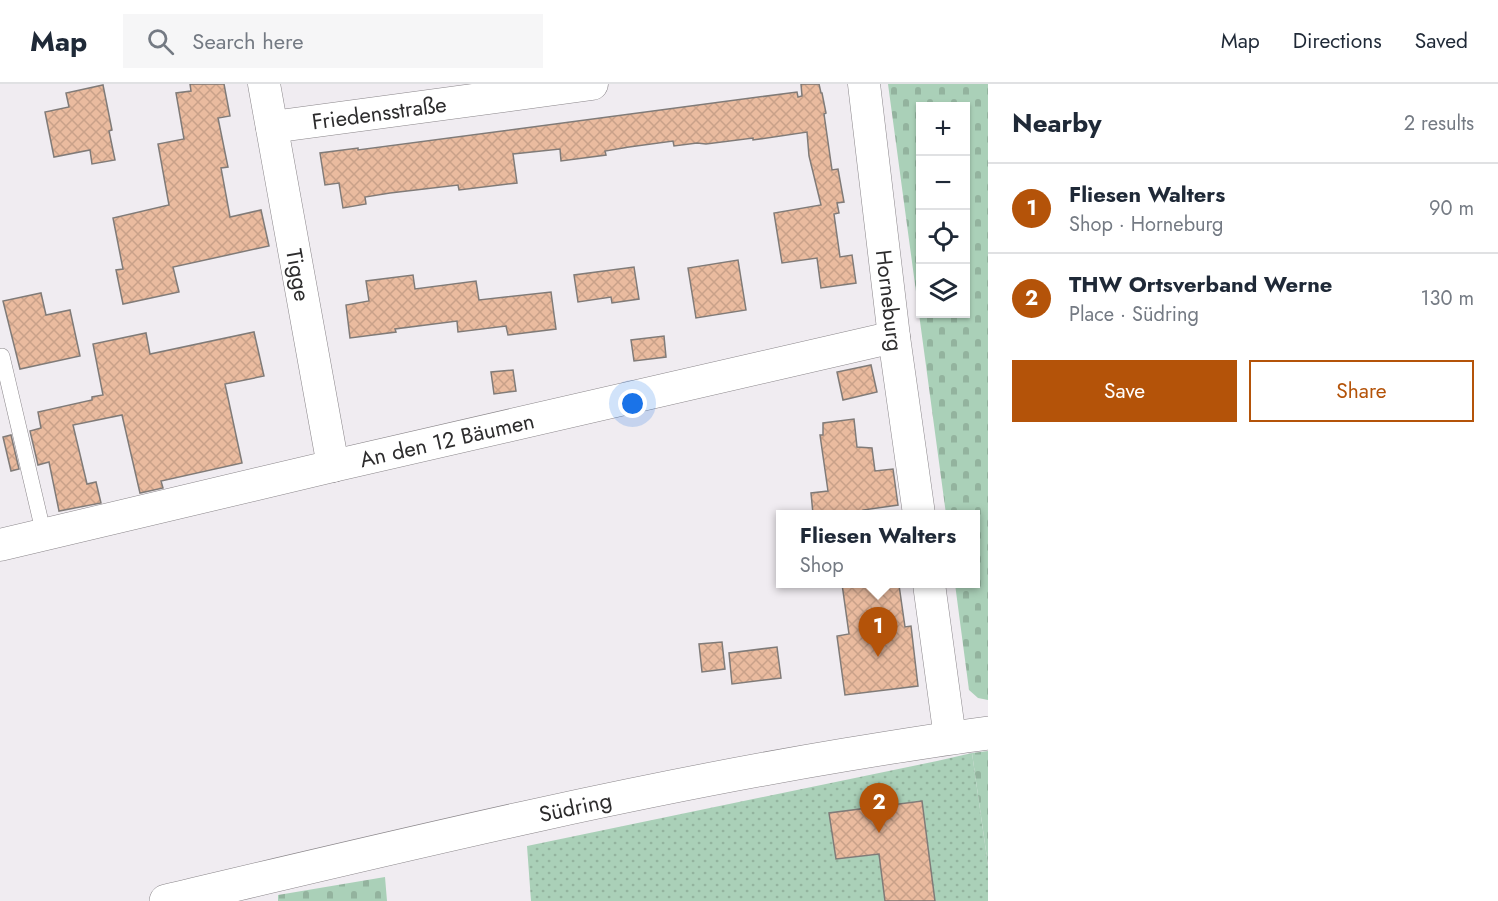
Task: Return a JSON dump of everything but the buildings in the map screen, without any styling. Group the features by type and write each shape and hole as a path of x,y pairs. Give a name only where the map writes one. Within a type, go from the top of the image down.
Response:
{"street":[{"name":"Tigge","path":"264,84 333,466"},
{"name":"Friedensstraße","path":"272,127 592,84"},
{"name":"Horneburg","path":"864,84 894,337 918,510"},
{"name":"An den 12 Bäumen","path":"0,545 894,337"},
{"path":"930,588 950,738"},
{"name":"Südring","path":"166,901 555,811 736,774 988,733"}],"lane":[{"path":"2,356 44,535"}],"green space":[{"path":"888,84 988,84 988,700 978,698 969,690 956,588 980,588 980,510 945,510 920,318 970,318 970,102 916,102 916,292"},
{"path":"988,751 988,865 972,753"},
{"path":"972,753 988,865 988,901 531,901 527,846"},
{"path":"385,877 387,901 278,901 278,895"}],"place":[{"name":"Fliesen Walters","path":"878,657"},
{"name":"THW Ortsverband Werne","path":"879,833"}]}
